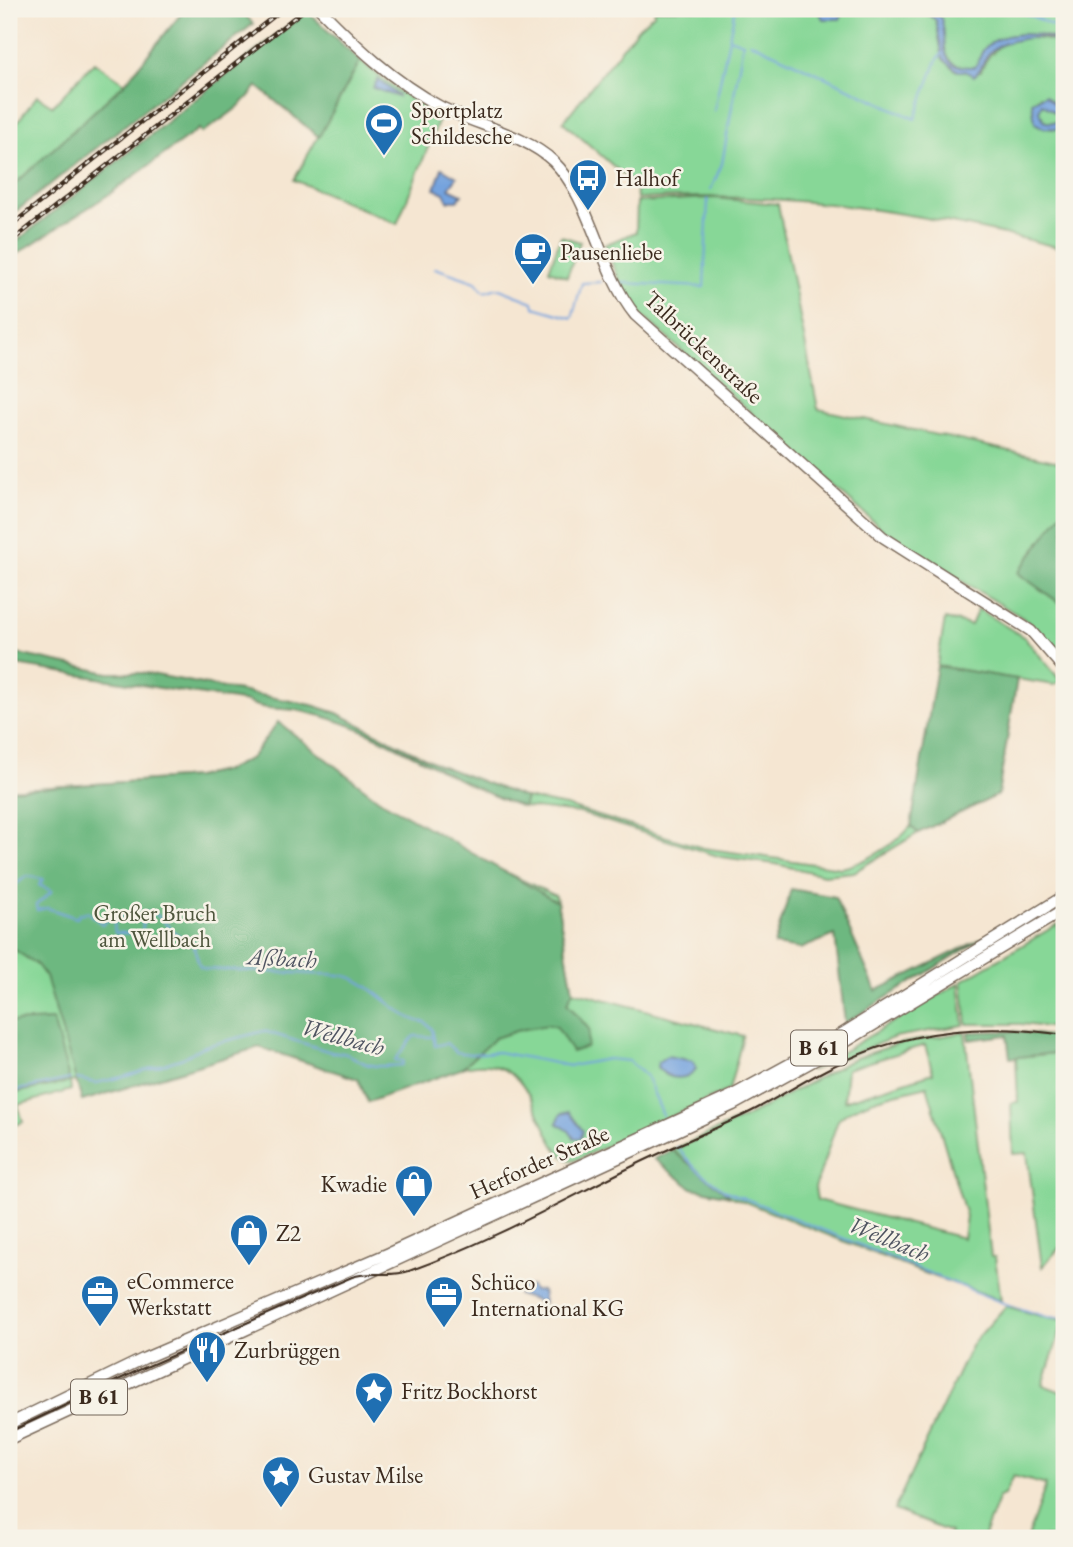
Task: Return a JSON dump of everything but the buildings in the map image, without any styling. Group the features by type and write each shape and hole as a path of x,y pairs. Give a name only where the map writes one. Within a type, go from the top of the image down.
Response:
{"main road":[{"name":"Talbrückenstraße","path":"320,9 366,53 419,94 459,116 536,149 553,160 574,189 615,286 635,315 883,537 1031,631 1064,669"},
{"name":"Herforder Straße","path":"9,1424 145,1358 383,1255 743,1091 952,967 1064,896"},
{"name":"Herforder Straße","path":"9,1439 750,1097 1064,910"},
{"path":"145,1358 147,1374"}],"green space":[{"path":"185,9 249,9 244,13 253,24 9,217 9,180 15,184 125,83"},
{"path":"655,9 818,9 822,12 841,12 846,9 922,9 936,20 943,59 957,71 981,71 993,52 1009,41 1030,38 1052,41 1064,54 1064,103 1057,106 1040,96 1032,102 1035,123 1044,128 1064,129 1064,249 959,224 852,207 745,198 637,199 636,186 563,122 639,27 654,14"},
{"path":"930,9 1064,9 1064,43 1046,36 1013,35 985,48 975,67 960,66 951,62 946,55 942,27 938,17"},
{"path":"307,11 360,61 319,137 257,86 239,106 202,133 199,129 111,193 9,259 9,247"},
{"path":"360,61 400,92 436,115 439,120 397,224 294,180"},
{"path":"94,62 125,83 15,185 9,180 9,133 37,96 53,106"},
{"path":"1042,103 1058,114 1064,111 1064,123 1045,122 1039,111"},
{"path":"713,198 778,204 818,409 1064,463 1064,510 1018,573 1064,606 1064,655 1023,618 902,545 884,531 636,310 627,298 604,245 636,232 637,202"},
{"path":"561,236 580,242 567,277 549,270"},
{"path":"1064,510 1064,606 1018,573"},
{"path":"978,609 1025,638 1061,681 1054,685 937,666 945,619 971,625"},
{"path":"9,652 109,673 146,673 312,705 337,713 439,765 526,798 523,807 501,799 374,735 324,716 9,664"},
{"path":"937,666 1017,679 998,795 918,833 911,826"},
{"name":"Großer Bruch am Wellbach","path":"278,722 378,799 557,902 573,991 567,1003 589,1029 587,1047 572,1052 557,1027 549,1025 519,1030 495,1038 461,1069 368,1102 358,1079 259,1047 82,1101 46,977 37,965 9,946 9,790 196,777 227,770 251,758"},
{"name":"Großer Bruch am Wellbach","path":"272,731 303,761 370,808 556,896 573,991 743,1036 729,1090 574,1161 562,1155 552,1142 536,1108 514,1076 498,1067 463,1067 368,1102 358,1079 259,1047 82,1101 77,1081 70,1082 71,1090 18,1105 23,1122 9,1128 9,790 196,777 227,770 251,758"},
{"path":"526,798 566,806 703,848 841,868 879,852 911,826 918,833 854,872 824,875 775,864 721,857 580,813 523,807"},
{"path":"791,889 835,897 876,991 985,937 845,1023 835,935 800,949 774,945"},
{"path":"1058,924 1064,956 1064,1029 1021,1024 967,1024 962,981"},
{"path":"959,983 964,1025 895,1037 810,1071"},
{"path":"53,1020 70,1082 9,1094 9,1022"},
{"path":"1014,1031 1064,1038 1064,1052 1010,1058 1007,1035 969,1040 968,1032"},
{"path":"965,1032 991,1257 995,1257 1001,1300 916,1270 730,1196 672,1150 746,1117 853,1059 897,1044","holes":["925,1045 933,1073 844,1101 847,1069","927,1086 966,1216 963,1238 817,1200 815,1188 838,1120 868,1102"]},
{"path":"1064,1052 1064,1243 1042,1267 1027,1153 1013,1154 1011,1103 1018,1102 1016,1057"},
{"path":"672,1150 730,1196 692,1188 654,1159"},
{"path":"1006,1306 1064,1320 1043,1385 1064,1393 1064,1515 1056,1538 1027,1538 1046,1485 1013,1476 1004,1495 999,1497 983,1538 947,1538 950,1532 894,1510 972,1344"}],"water":[{"path":"818,9 846,9 840,19 823,19"},
{"path":"922,9 930,9 941,18 946,52 953,64 975,67 982,52 993,42 1024,34 1046,36 1064,43 1064,54 1055,42 1047,39 1020,40 994,49 974,76 958,71 943,59 936,20"},
{"path":"378,79 398,96 398,97 373,88"},
{"path":"1045,95 1057,106 1064,103 1064,111 1058,114 1042,104 1039,111 1045,122 1064,123 1064,129 1044,128 1035,123 1032,102"},
{"path":"442,168 457,177 449,188 462,194 458,201 448,201 444,193 435,189"},
{"path":"667,1056 693,1061 696,1069 682,1078 666,1075 657,1067 658,1062"},
{"path":"569,1112 583,1131 581,1138 574,1138 557,1123 561,1114"},
{"path":"531,1286 533,1290 542,1291 544,1303 518,1295 521,1287"}],"waterway":[{"path":"714,111 735,9"},
{"path":"1016,9 1064,31"},
{"path":"711,189 722,164 743,43 729,38"},
{"path":"750,42 915,119 937,60 943,53"},
{"path":"622,283 704,287 708,199"},
{"path":"435,268 476,282 484,292 497,288 533,302 534,307 572,318 582,283 601,282"},
{"name":"Aßbach","path":"9,883 15,885 27,876 43,879 39,885 52,891 36,905 37,910 47,908 77,918 79,914 87,912 102,924 117,913 121,917 114,922 115,933 142,933 143,924 135,913 155,914 177,934 192,940 200,967 206,969 333,974 352,978 408,1017 425,1022 432,1029 435,1046 446,1043 456,1052 498,1052 570,1066 608,1059 629,1061 647,1077 663,1116"},
{"name":"Wellbach","path":"77,1079 96,1083 127,1076 183,1058 202,1047 264,1031 331,1052 344,1053 366,1064 381,1066 402,1065 403,1061 395,1060 414,1036 431,1037"},
{"name":"Wellbach","path":"9,1092 70,1079"},
{"name":"Wellbach","path":"677,1147 695,1168 724,1190 1003,1303 1047,1317 1064,1318"}],"tram line":[{"path":"9,1432 139,1370 352,1277 402,1273 465,1249 643,1161 744,1115 829,1068 869,1051 896,1042 951,1032 1008,1030 1064,1035"}],"railway":[{"path":"9,227 283,9"},
{"path":"9,243 305,9"}],"place":[{"name":"Sportplatz Schildesche","path":"384,157"},
{"name":"Halhof","path":"588,212"},
{"name":"Pausenliebe","path":"533,286"},
{"name":"Kwadie","path":"414,1218"},
{"name":"Z2","path":"249,1267"},
{"name":"eCommerce Werkstatt","path":"100,1328"},
{"name":"Schüco International KG","path":"444,1329"},
{"name":"Zurbrüggen","path":"207,1384"},
{"name":"Fritz Bockhorst","path":"374,1425"},
{"name":"Gustav Milse","path":"281,1509"}]}
